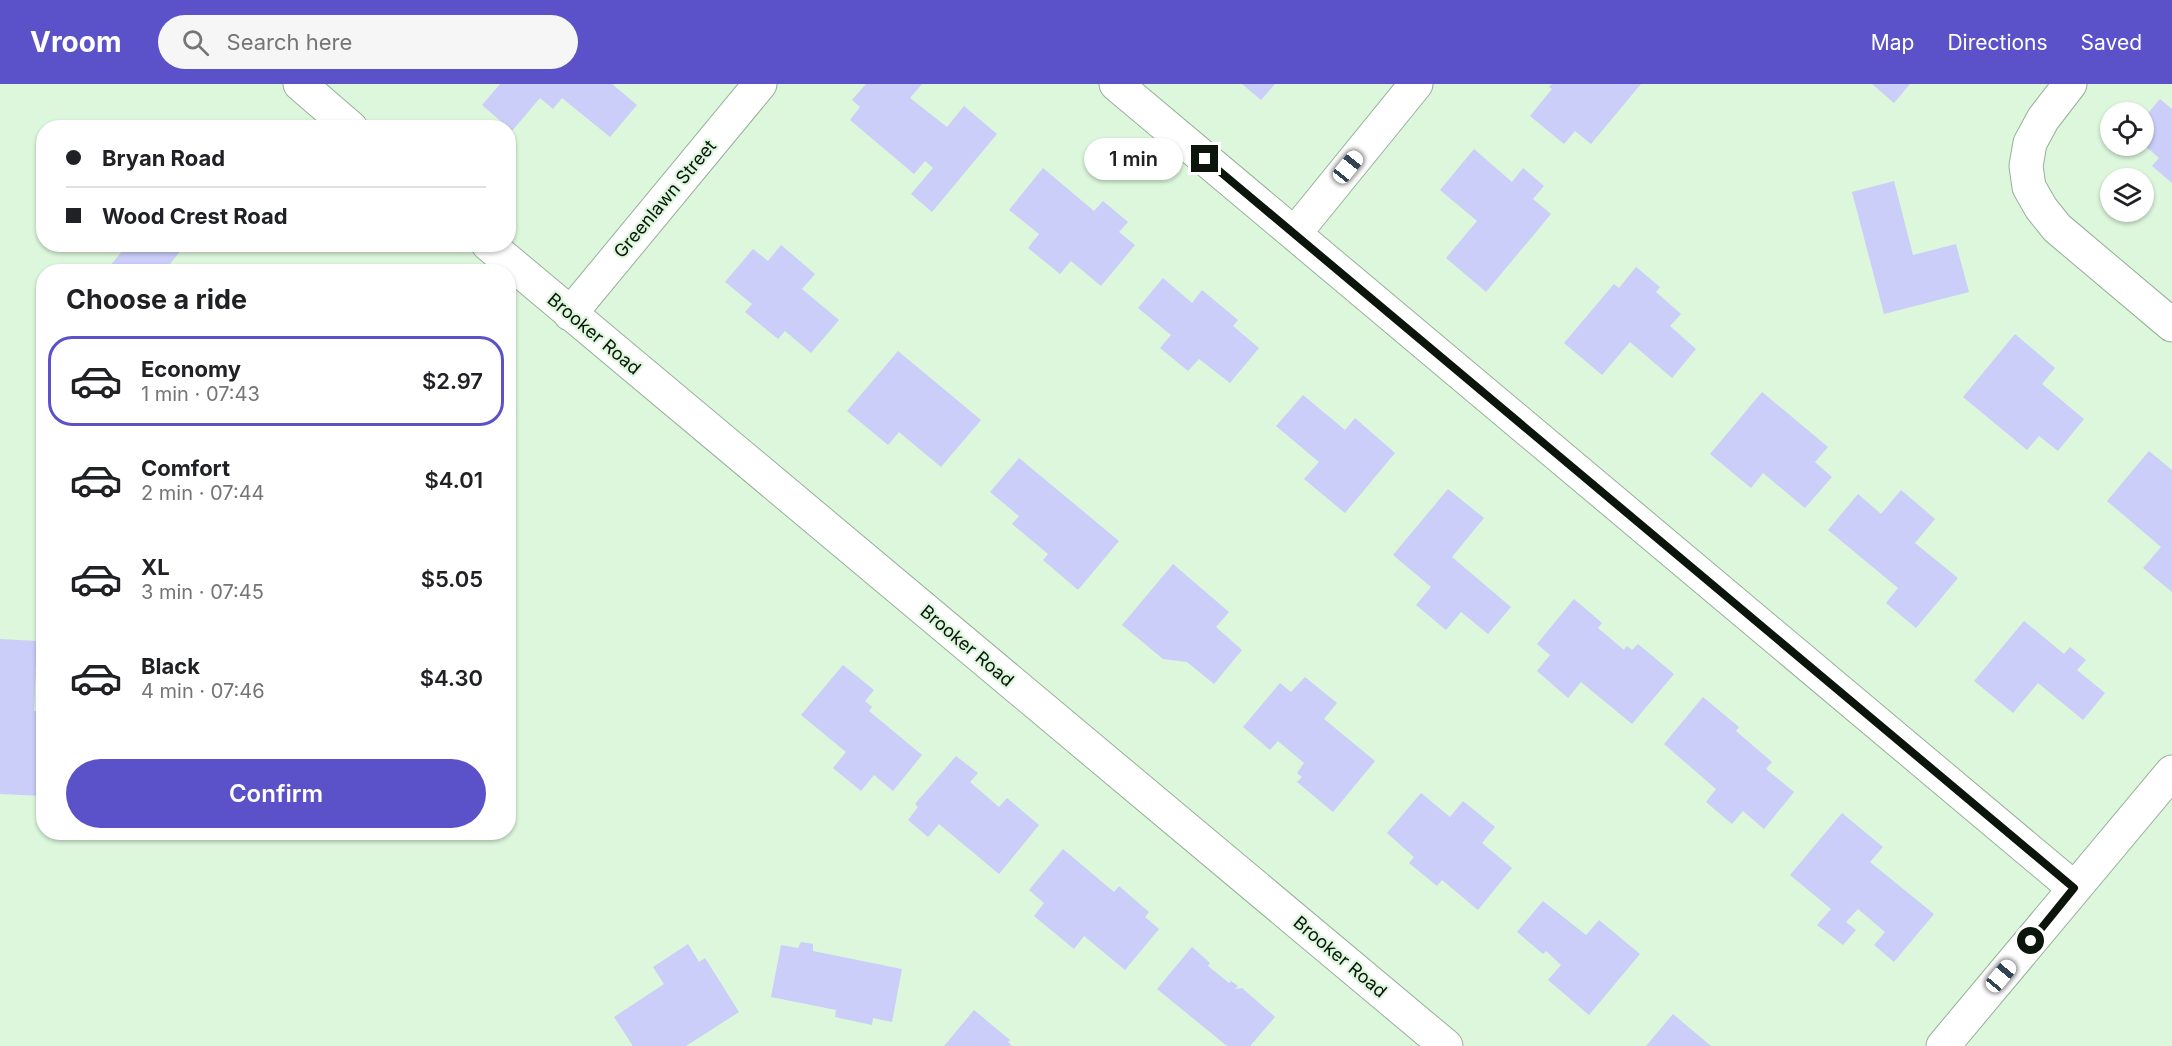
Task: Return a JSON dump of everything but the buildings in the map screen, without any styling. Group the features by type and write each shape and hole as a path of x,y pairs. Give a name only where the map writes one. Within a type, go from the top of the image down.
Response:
{"street":[{"path":"300,84 342,120"},
{"name":"Greenlawn Street","path":"570,315 760,84"},
{"path":"1116,84 2074,888"},
{"path":"1295,233 1416,84"},
{"path":"2070,84 2043,119 2030,143 2026,166 2029,187 2041,208 2057,228 2172,325"},
{"name":"Brooker Road","path":"497,252 511,264"},
{"name":"Brooker Road","path":"516,268 1446,1046"},
{"path":"1943,1046 2172,772"}],"route":[{"path":"1205,159 2074,888 2031,941"}]}
